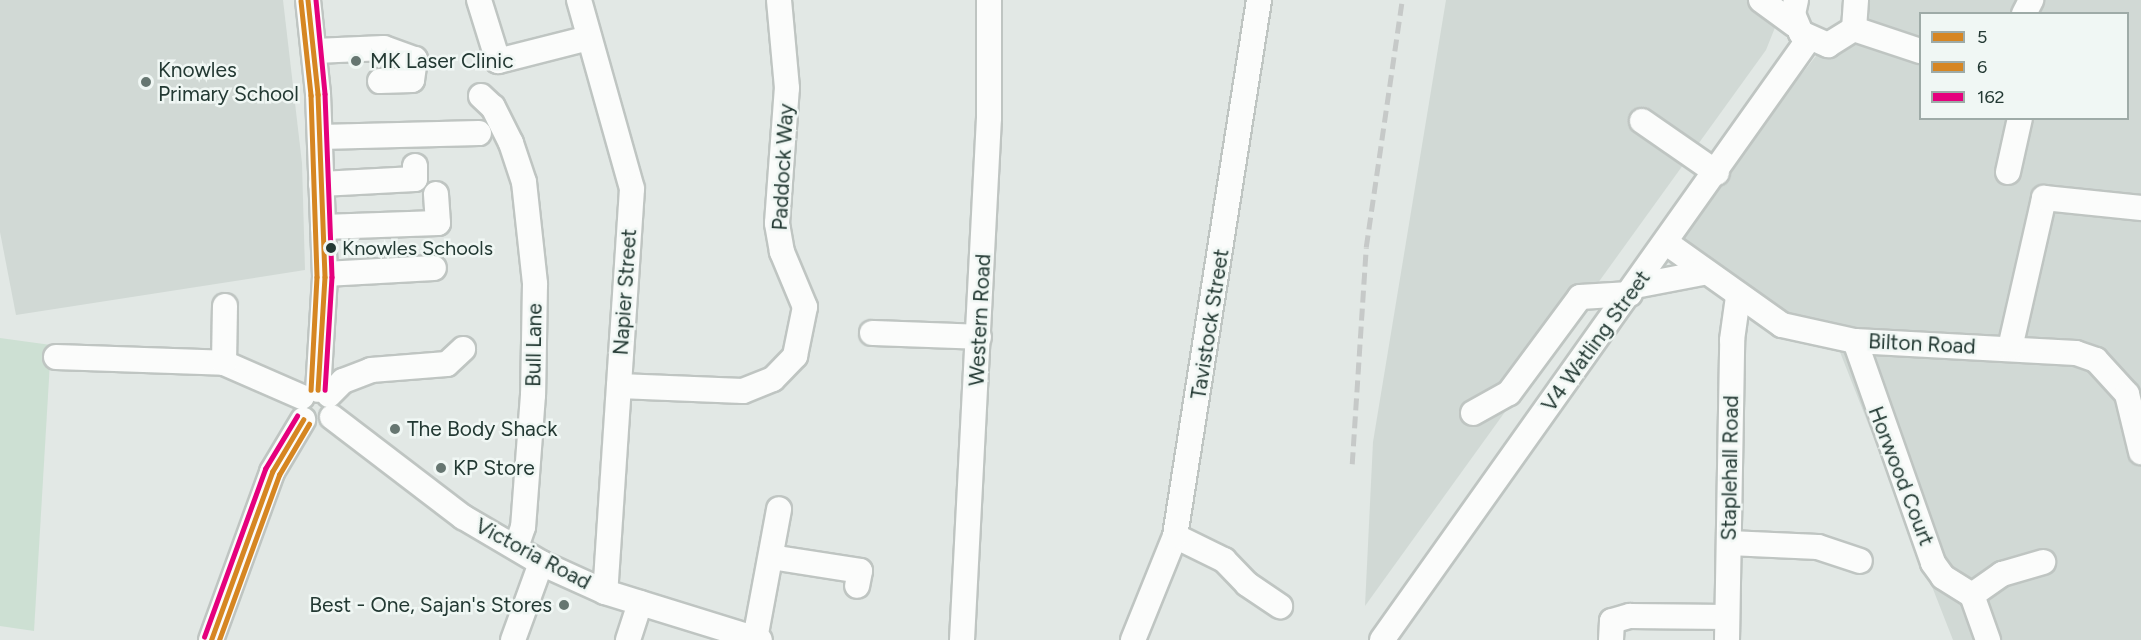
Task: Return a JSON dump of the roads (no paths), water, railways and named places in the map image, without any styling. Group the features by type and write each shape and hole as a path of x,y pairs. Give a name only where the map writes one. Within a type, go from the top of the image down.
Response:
{"street":[{"path":"308,0 315,51 325,274 317,404"},
{"path":"479,0 498,61 589,38"},
{"name":"Napier Street","path":"579,0 632,189 605,592"},
{"name":"Paddock Way","path":"619,386 743,392 773,379 795,356 805,307 782,252 777,223 787,88 779,0"},
{"name":"Western Road","path":"962,640 979,337 992,39 988,0"},
{"name":"Tavistock Street","path":"1133,640 1175,536 1258,0"},
{"path":"1761,0 1802,32 1828,45 1854,29"},
{"path":"1796,0 1802,32"},
{"path":"1854,29 1856,0"},
{"path":"1854,29 1919,51"},
{"name":"V4 Watling Street","path":"1382,640 1668,244 1717,173 1802,32"},
{"path":"315,51 384,48 416,59 412,80 380,81"},
{"name":"Bull Lane","path":"481,96 493,107 512,143 524,182 535,284 532,406 523,527 516,547"},
{"path":"2008,172 2020,120"},
{"path":"1642,121 1717,173"},
{"path":"320,137 479,133"},
{"path":"321,184 415,179 415,166"},
{"path":"323,227 438,223 436,194"},
{"path":"2010,348 2044,198 2141,208"},
{"name":"Bilton Road","path":"1668,244 1703,273 1782,325 1855,341 2010,348 2096,360 2127,394 2141,452"},
{"path":"325,274 434,268"},
{"path":"1473,413 1509,393 1580,297 1633,290 1703,273"},
{"name":"Staplehall Road","path":"1727,628 1732,340 1738,297"},
{"path":"56,357 224,363 225,306"},
{"path":"872,333 979,337"},
{"name":"Horwood Court","path":"1855,341 1933,563 1943,577 1972,595"},
{"path":"211,640 272,472 317,404 343,381 371,370 447,364 463,349"},
{"name":"Victoria Road","path":"224,363 317,404 463,517 541,563 605,592 757,639"},
{"path":"757,639 779,509"},
{"path":"1175,536 1224,560 1247,584 1280,606"},
{"path":"1729,543 1818,548 1860,561"},
{"path":"771,557 860,571 858,586"},
{"path":"1988,640 1972,595 2002,574 2043,562"},
{"path":"513,640 541,563"},
{"path":"628,640 640,603"},
{"path":"1611,640 1612,621 1630,616 1727,628"}],"railway":[{"path":"1352,464 1366,247 1402,0"}],"place":[{"name":"MK Laser Clinic","path":"356,61"},
{"name":"Knowles Primary School","path":"146,82"},
{"name":"Knowles Schools","path":"331,248"},
{"name":"The Body Shack","path":"395,429"},
{"name":"KP Store","path":"441,468"},
{"name":"Best - One, Sajan's Stores","path":"564,605"}]}
